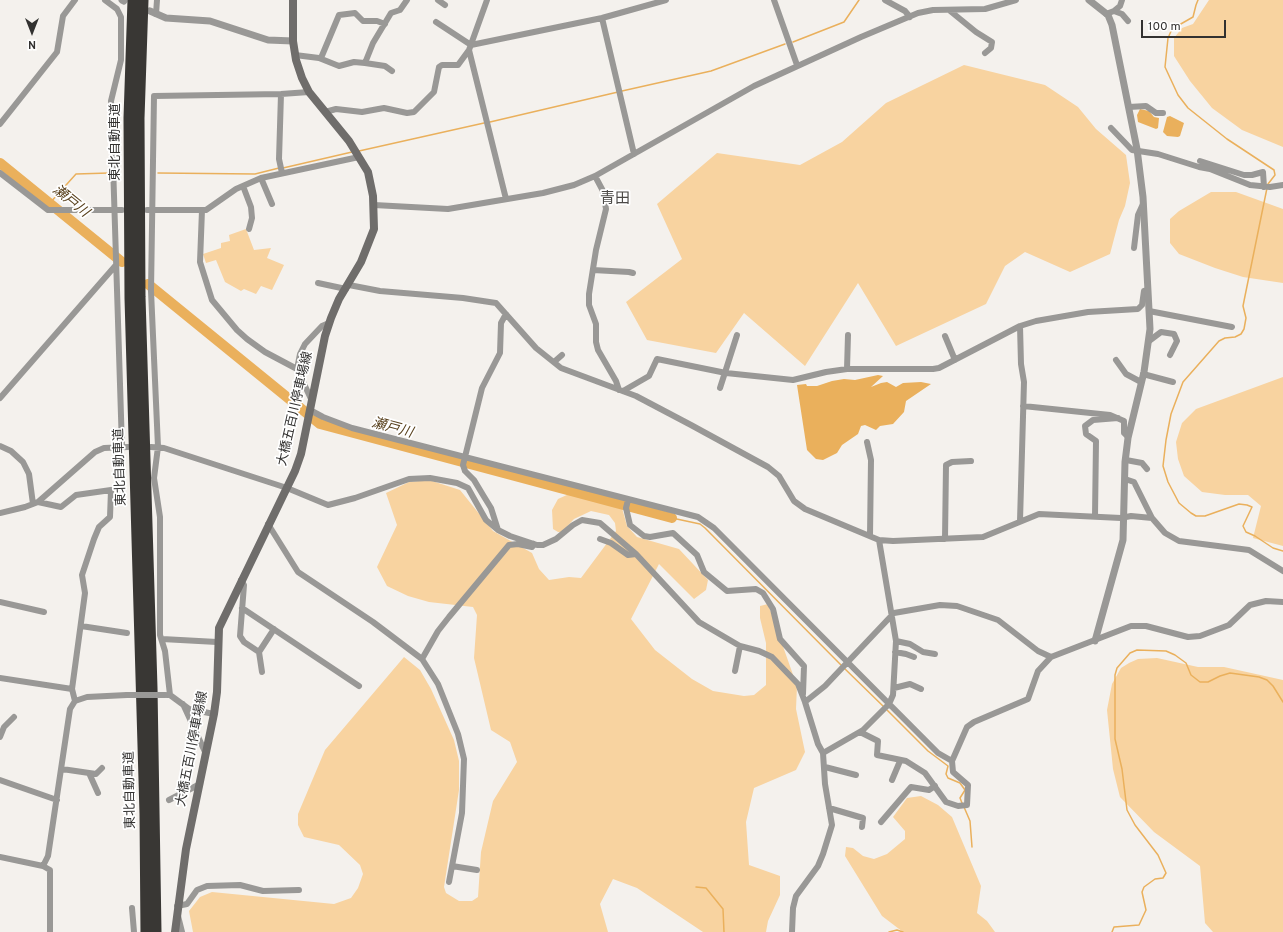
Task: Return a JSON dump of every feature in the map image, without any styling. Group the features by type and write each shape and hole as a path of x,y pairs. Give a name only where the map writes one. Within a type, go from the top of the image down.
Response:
{"highway":[{"name":"東北自動車道","path":"127,0 130,298 145,814 146,932"},
{"name":"東北自動車道","path":"143,0 139,118 140,297 153,711 156,932"}],"main road":[{"name":"大橋五百川停車場線","path":"174,932 186,849 214,714 217,692 218,628 287,488 301,454 330,323 339,299 348,287 361,262 374,229 374,205 369,177 357,153 309,92 302,78 295,55 293,41 293,0"}],"street":[{"path":"0,124 57,52 63,16 75,0"},
{"path":"0,514 35,503 95,452 104,448 125,447 116,263 111,101 121,60 121,17 117,9 106,0"},
{"path":"157,0 153,12 176,19 210,21 268,40 293,41"},
{"path":"365,63 373,43 391,14 400,10 407,0"},
{"path":"438,0 445,5"},
{"path":"325,112 336,109 362,112 384,108 407,113 414,112 434,92 439,67 442,64 458,65 470,47 487,0"},
{"path":"470,47 602,18 666,0"},
{"path":"774,0 797,65"},
{"path":"885,0 905,11 910,17"},
{"path":"374,205 448,209 556,190 574,185 595,176 754,86 797,65 910,17 933,10 985,9 1016,0"},
{"path":"1089,0 1106,14 1116,36 1137,150 1143,204 1149,311 1149,341 1128,437 1123,540 1095,641"},
{"path":"1106,14 1114,11 1120,6 1122,0"},
{"path":"949,10 976,32 992,42 991,48 985,53"},
{"path":"1114,11 1122,14 1128,21"},
{"path":"320,58 339,15 355,14 363,21 380,21 385,24"},
{"path":"602,18 634,154"},
{"path":"436,22 470,47 506,199"},
{"path":"295,55 320,58 339,66 354,62 385,66 392,71"},
{"path":"168,695 165,651 160,631 160,517 154,478 158,447 151,291 150,210 154,96 281,94 309,92"},
{"path":"281,94 281,169"},
{"path":"1129,107 1146,106 1156,113 1163,113"},
{"path":"1111,128 1132,150 1178,159 1199,167 1217,171 1240,182 1264,187 1283,185"},
{"path":"150,210 202,210 211,207 229,193 281,169 357,153"},
{"path":"1200,161 1244,175 1252,175 1263,172 1264,187"},
{"path":"0,173 48,210 122,210"},
{"path":"595,176 606,200 606,209 592,270 589,305 596,324 596,342 598,350 621,391"},
{"path":"261,178 272,204"},
{"path":"243,186 251,207 252,218 249,229"},
{"path":"1134,248 1138,215 1143,204"},
{"path":"202,210 200,262 212,300 247,340 265,352 297,369"},
{"path":"0,398 116,263"},
{"path":"592,270 629,272 633,274"},
{"path":"318,283 496,303 536,348 560,368 636,396 768,467 780,476 794,501 804,509 879,540 893,541 990,536 1020,521 1039,514 1152,518"},
{"path":"621,391 649,376 657,359 726,373 793,380 826,372 847,369 933,369 955,360 1020,326 1066,315 1138,309 1142,305 1144,291 1148,290"},
{"path":"1149,311 1232,327"},
{"path":"498,530 493,513 484,495 474,480 464,471 464,461 482,388 500,353 501,323 506,314"},
{"path":"312,401 297,369 300,354 305,344 322,326 330,323"},
{"path":"1020,326 1021,364 1024,382 1020,521"},
{"path":"1149,341 1162,332 1174,334 1176,341 1170,355"},
{"path":"720,388 737,335"},
{"path":"847,369 848,335"},
{"path":"945,336 955,360"},
{"path":"554,362 562,355"},
{"path":"1116,360 1126,374 1141,382"},
{"path":"1143,374 1174,382"},
{"path":"1023,406 1087,412 1118,418 1124,421 1124,433 1128,437"},
{"path":"309,414 464,461 698,517 707,522 886,707 938,753 952,761"},
{"path":"1095,516 1096,441 1086,434 1085,426 1093,420 1118,418"},
{"path":"867,442 871,460 870,536"},
{"path":"0,446 11,451 23,462 29,474 35,503"},
{"path":"151,447 158,447 287,488 328,505 355,498 409,479 430,478 457,483 468,488 486,520 498,530 510,536 534,544 543,545 551,542 582,520 600,523 606,527 636,554 700,622 740,646 769,655 798,684 816,738 823,753 825,784 832,819 830,833 818,866 796,896 793,908 792,932"},
{"path":"1126,460 1142,463 1147,469"},
{"path":"945,538 946,465 952,462 971,461"},
{"path":"1125,479 1134,482 1152,518 1165,533 1179,541 1249,550 1283,571"},
{"path":"35,503 61,507 76,495 111,490 110,517 99,527 82,575 85,593 72,688 74,701 70,709 58,800 48,856 43,866"},
{"path":"628,500 626,508 630,525 644,536 650,537 673,533 696,555 704,572 727,591 756,589 763,593 771,604 780,639 804,666 804,699"},
{"path":"268,524 298,572 373,622 422,659 438,684 458,734 464,759 462,813 449,882"},
{"path":"600,539 611,543 628,555 632,556 636,554"},
{"path":"823,753 860,732 886,707 894,688 896,641 879,540"},
{"path":"422,659 438,631 510,545 518,544 532,547 534,544"},
{"path":"241,580 244,585 240,636 244,642 259,652"},
{"path":"860,732 878,741 877,755 900,761 906,761 920,769 935,786 946,802 962,806 967,805 968,785 954,772 952,761 970,724 1028,699 1038,671 1051,657 1131,626 1138,625 1188,637 1200,636 1229,625 1250,605 1266,601 1283,602"},
{"path":"0,602 44,612"},
{"path":"804,699 815,695 891,616 899,612 921,608 949,604 998,620 1038,650 1051,657"},
{"path":"242,608 359,686"},
{"path":"81,626 127,633"},
{"path":"262,672 259,652 274,630"},
{"path":"162,639 217,642"},
{"path":"896,641 910,644 923,652 935,654"},
{"path":"736,672 740,646"},
{"path":"896,652 914,657"},
{"path":"0,678 72,688"},
{"path":"894,688 910,684 921,689"},
{"path":"74,701 87,697 168,695 189,709 214,714"},
{"path":"183,704 206,755"},
{"path":"0,737 4,727 14,717"},
{"path":"892,780 900,761"},
{"path":"825,767 856,775"},
{"path":"62,769 96,774 102,768"},
{"path":"89,773 98,793"},
{"path":"0,780 58,800"},
{"path":"170,800 200,784"},
{"path":"882,822 911,787 929,790 935,786"},
{"path":"830,808 863,818 862,827"},
{"path":"0,857 43,866 50,870 50,932"},
{"path":"452,866 477,870"},
{"path":"182,932 177,909 187,904 197,890 207,886 240,886 263,891 299,890"},
{"path":"132,908 134,932"}],"shaded area":[{"path":"1209,0 1283,0 1283,147 1242,130 1212,108 1190,81 1174,56 1174,38 1182,28 1193,24"},
{"path":"964,65 1045,85 1078,107 1096,129 1126,155 1130,183 1125,206 1119,220 1110,254 1070,272 1025,252 1005,266 986,304 896,346 858,283 805,366 744,313 716,353 647,340 626,302 682,259 657,204 717,153 800,165 842,142 886,103"},
{"path":"1140,109 1149,111 1154,117 1159,118 1158,128 1156,129 1138,122 1137,115"},
{"path":"1170,116 1184,123 1180,136 1178,137 1167,136 1163,132 1167,117"},
{"path":"1211,192 1236,192 1283,209 1283,283 1243,277 1215,268 1179,254 1170,243 1170,219 1179,211"},
{"path":"246,229 254,250 271,248 267,258 284,265 272,290 261,286 256,294 244,289 241,291 225,282 216,260 206,263 203,254 221,248 221,243 230,241 229,235"},
{"path":"878,375 883,376 871,387 887,382 896,387 903,383 921,382 931,384 906,401 904,412 893,424 880,426 876,430 865,425 861,426 858,434 842,445 837,453 823,460 816,459 807,450 797,385 806,384 807,386 817,386 832,381 844,379 855,380"},
{"path":"1283,377 1283,546 1253,538 1261,506 1248,495 1225,495 1202,492 1184,476 1178,459 1176,442 1182,423 1196,409"},
{"path":"429,480 460,490 493,531 532,553 539,569 549,580 569,577 581,578 616,531 615,523 609,515 591,511 574,519 562,532 558,532 553,529 552,510 558,499 569,494 622,508 627,526 637,537 679,549 708,580 706,590 694,599 659,564 631,619 655,650 692,679 713,691 744,696 754,695 766,685 766,643 760,618 760,606 768,604 797,686 796,709 805,752 796,770 754,788 746,822 749,865 780,876 780,895 768,921 766,932 703,932 637,888 613,879 600,904 608,932 193,932 189,911 200,897 212,892 334,904 351,898 358,888 363,874 360,865 339,845 304,837 298,825 298,814 325,750 404,657 420,670 431,689 454,740 459,761 459,790 444,887 446,893 459,901 472,901 478,897 481,852 493,801 517,762 510,742 491,730 474,658 477,615 473,607 429,602 408,596 387,586 377,567 397,525 386,493 409,482"},
{"path":"1157,658 1198,667 1224,667 1283,680 1283,932 1213,932 1205,923 1200,866 1154,832 1120,797 1113,769 1107,710 1112,684 1121,668 1129,663 1138,659"},
{"path":"921,796 938,805 952,817 981,886 977,913 987,921 995,932 903,932 882,916 845,856 846,847 853,848 863,856 874,859 887,854 905,839 905,831 893,817 907,798"}],"waterway":[{"path":"793,42 844,22 859,0"},
{"path":"1198,0 1193,17 1172,29 1168,38 1165,67 1178,95 1188,108 1227,139 1274,170 1275,175 1268,184"},
{"path":"622,91 711,71 785,44"},
{"path":"490,122 618,92"},
{"path":"359,151 484,123"},
{"path":"283,168 352,152"},
{"name":"瀬戸川","path":"0,163 122,262"},
{"path":"158,173 255,174 279,168"},
{"path":"49,204 76,174 109,173"},
{"path":"1267,188 1243,306 1246,318 1244,329 1241,334 1235,337 1225,338 1219,341 1183,382 1171,414 1163,466 1168,482 1179,503 1191,513 1196,516 1205,516 1239,504 1252,507 1243,526 1246,532 1273,548 1283,551"},
{"name":"瀬戸川","path":"148,284 320,424 672,518"},
{"path":"672,518 700,524 705,528 841,665"},
{"path":"1112,932 1114,927 1139,925 1146,910 1142,892 1144,887 1155,879 1163,878 1166,873 1158,855 1135,825 1127,810 1122,769 1115,739 1115,675 1117,668 1130,653 1137,650 1166,651 1175,655 1186,663 1191,675 1200,682 1208,682 1230,673 1259,677 1267,680 1273,686 1283,702"},
{"path":"844,668 884,707"},
{"path":"887,710 928,751 948,766 946,774 948,778 960,783 965,790 960,798 962,803"},
{"path":"964,807 970,821 972,847"},
{"path":"696,887 706,888 723,909 724,932"},
{"path":"889,932 897,930 903,932"}],"district":[{"name":"青田","path":"615,200"}]}
